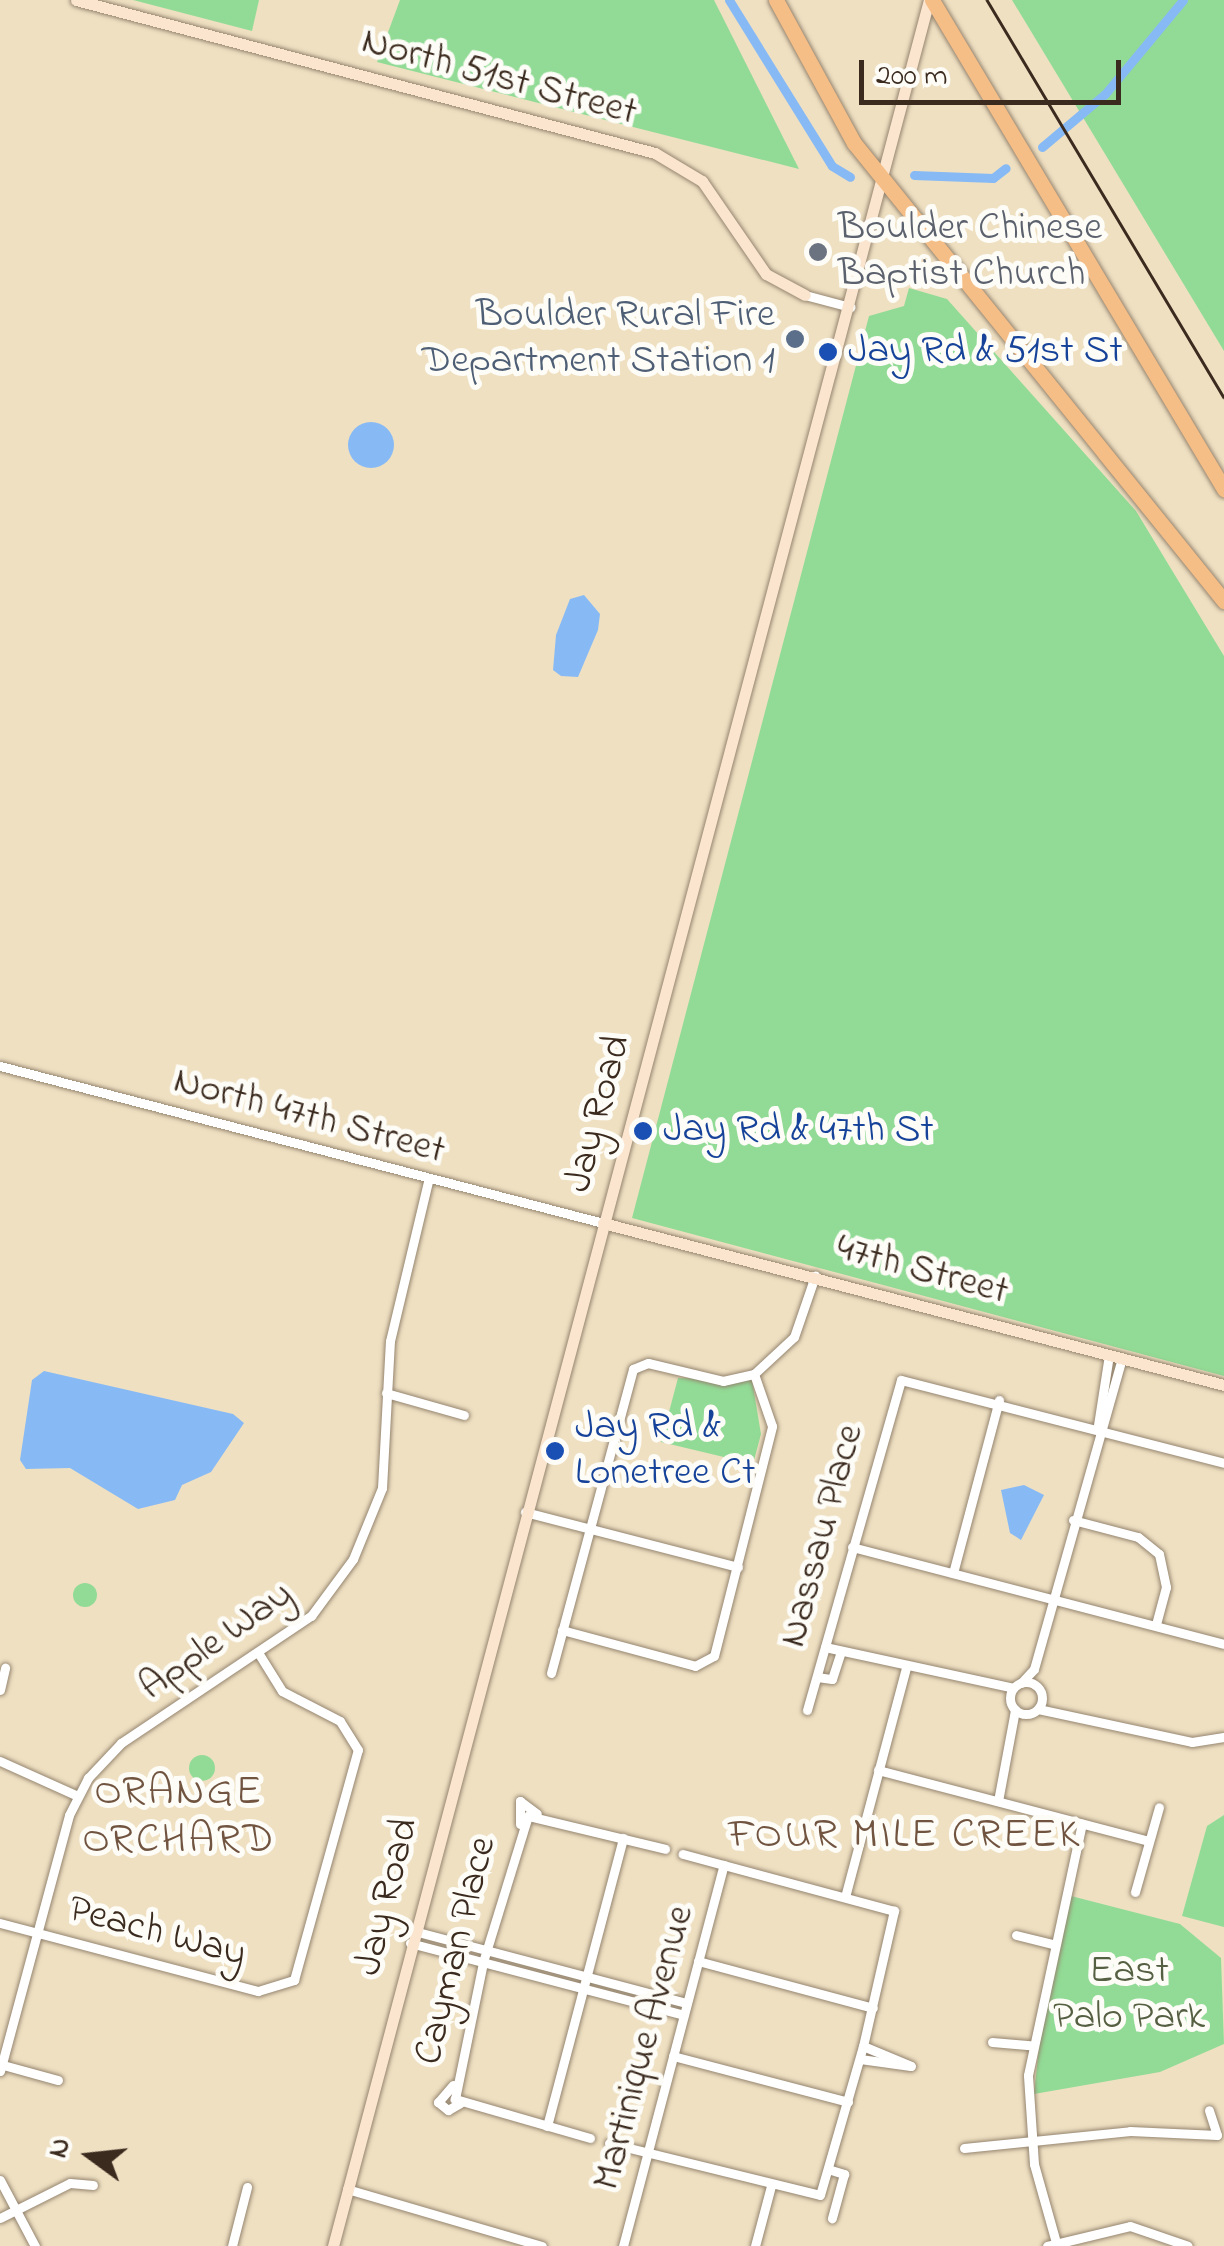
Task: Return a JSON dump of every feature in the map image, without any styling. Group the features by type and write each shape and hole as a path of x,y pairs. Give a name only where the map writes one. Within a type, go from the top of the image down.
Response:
{"highway":[{"path":"776,0 882,181 1224,602"},
{"path":"931,0 1224,489"}],"street":[{"name":"North 51st Street","path":"76,0 655,153 702,181 766,274 805,295 850,307"},
{"name":"Jay Road","path":"333,2246 525,1512 931,0"},
{"name":"North 47th Street","path":"0,1066 428,1181 603,1223"},
{"name":"Apple Way","path":"2,2068 78,1796 121,1743 259,1654 326,1602 353,1560 382,1488 386,1394 396,1305 428,1181"},
{"name":"47th Street","path":"603,1223 1224,1385"},
{"path":"550,1673 637,1364 716,1380 754,1374 794,1337 815,1276"},
{"path":"1018,1727 1034,1711 1040,1691 1034,1669 1116,1356"},
{"path":"562,1630 695,1666 714,1656 772,1426 754,1374"},
{"name":"Nassau Place","path":"807,1710 901,1380 999,1400"},
{"path":"386,1394 464,1415"},
{"path":"953,1573 999,1400 1224,1463"},
{"path":"525,1512 738,1567"},
{"path":"1073,1520 1138,1537 1158,1554 1166,1587 1156,1626"},
{"path":"852,1547 1224,1644"},
{"path":"825,1647 996,1690 1018,1685 1040,1691 1056,1706"},
{"path":"817,1677 832,1680 841,1651"},
{"name":"Peach Way","path":"38,1932 258,1991 286,1986 301,1971 358,1750 340,1721 282,1691 259,1654"},
{"path":"845,1896 906,1667"},
{"path":"0,1690 5,1668"},
{"path":"998,1801 1018,1727 1013,1706 1018,1685 1034,1669"},
{"path":"996,1690 1013,1706 1034,1711 1056,1706 1192,1742 1224,1737"},
{"path":"0,1761 78,1796"},
{"path":"878,1770 1148,1841"},
{"path":"537,1814 521,1823 520,1801 537,1814 665,1849"},
{"path":"1135,1892 1158,1807"},
{"name":"Cayman Place","path":"521,1823 483,1962 455,2094 547,2126"},
{"path":"1082,1824 1030,2045 1030,2141 1053,2245 1130,2226 1188,2246"},
{"path":"590,2138 547,2126 623,1838"},
{"path":"610,2143 820,2195 830,2170 896,1917 887,1908 682,1854"},
{"name":"Martinique Avenue","path":"623,2246 724,1864"},
{"path":"0,1923 38,1932"},
{"path":"1016,1935 1052,1944"},
{"path":"412,1937 486,1950 687,2003"},
{"path":"412,1937 483,1962 684,2016"},
{"path":"698,1960 873,2008"},
{"path":"992,2042 1030,2045"},
{"path":"860,2059 911,2066 863,2046"},
{"path":"673,2056 848,2102"},
{"path":"2,2068 58,2080"},
{"path":"964,2148 1030,2141 1218,2135 1209,2110"},
{"path":"830,2170 844,2174 832,2218"},
{"path":"0,2180 35,2246"},
{"path":"0,2218 70,2183 93,2186"},
{"path":"755,2246 772,2186"},
{"path":"232,2246 247,2188"},
{"path":"348,2189 542,2246"}],"green space":[{"path":"133,0 259,0 252,31"},
{"path":"400,0 714,0 799,169 377,62"},
{"path":"1012,0 1224,0 1224,351"},
{"path":"909,288 947,299 1136,511 1224,656 1224,1376 632,1218 869,316 904,306"},
{"path":"678,1378 752,1380 761,1434 753,1464 661,1442"},
{"path":"85,1583 97,1595 85,1607 73,1595"},
{"path":"202,1755 211,1759 215,1768 211,1777 202,1781 193,1777 189,1768 193,1759"},
{"path":"1224,1815 1224,1927 1182,1916 1207,1826"},
{"name":"East Palo Park","path":"1071,1896 1180,1924 1221,1958 1224,2044 1160,2072 1034,2094 1043,2010"}],"water":[{"path":"371,422 387,429 394,445 387,461 371,468 355,461 348,445 355,429"},
{"path":"584,595 600,614 598,630 578,677 561,676 553,670 556,635 570,599"},
{"path":"44,1371 233,1414 244,1423 211,1472 182,1485 175,1500 138,1509 70,1468 26,1469 20,1460 32,1380"},
{"path":"1024,1485 1044,1495 1021,1540 1010,1533 1001,1490"}],"waterway":[{"path":"729,0 832,166 850,177"},
{"path":"1042,147 1105,94 1183,0"},
{"path":"914,175 993,178 1006,168"}],"railway":[{"path":"987,0 1224,397"}],"place":[{"name":"Boulder Chinese Baptist Church","path":"818,252"},
{"name":"Boulder Rural Fire Department Station 1","path":"795,339"},
{"name":"Jay Rd & 51st St","path":"828,352"},
{"name":"Jay Rd & 47th St","path":"643,1131"},
{"name":"Jay Rd & Lonetree Ct","path":"555,1451"}],"district":[{"name":"ORANGE ORCHARD","path":"179,1817"},
{"name":"FOUR MILE CREEK","path":"905,1836"}]}
